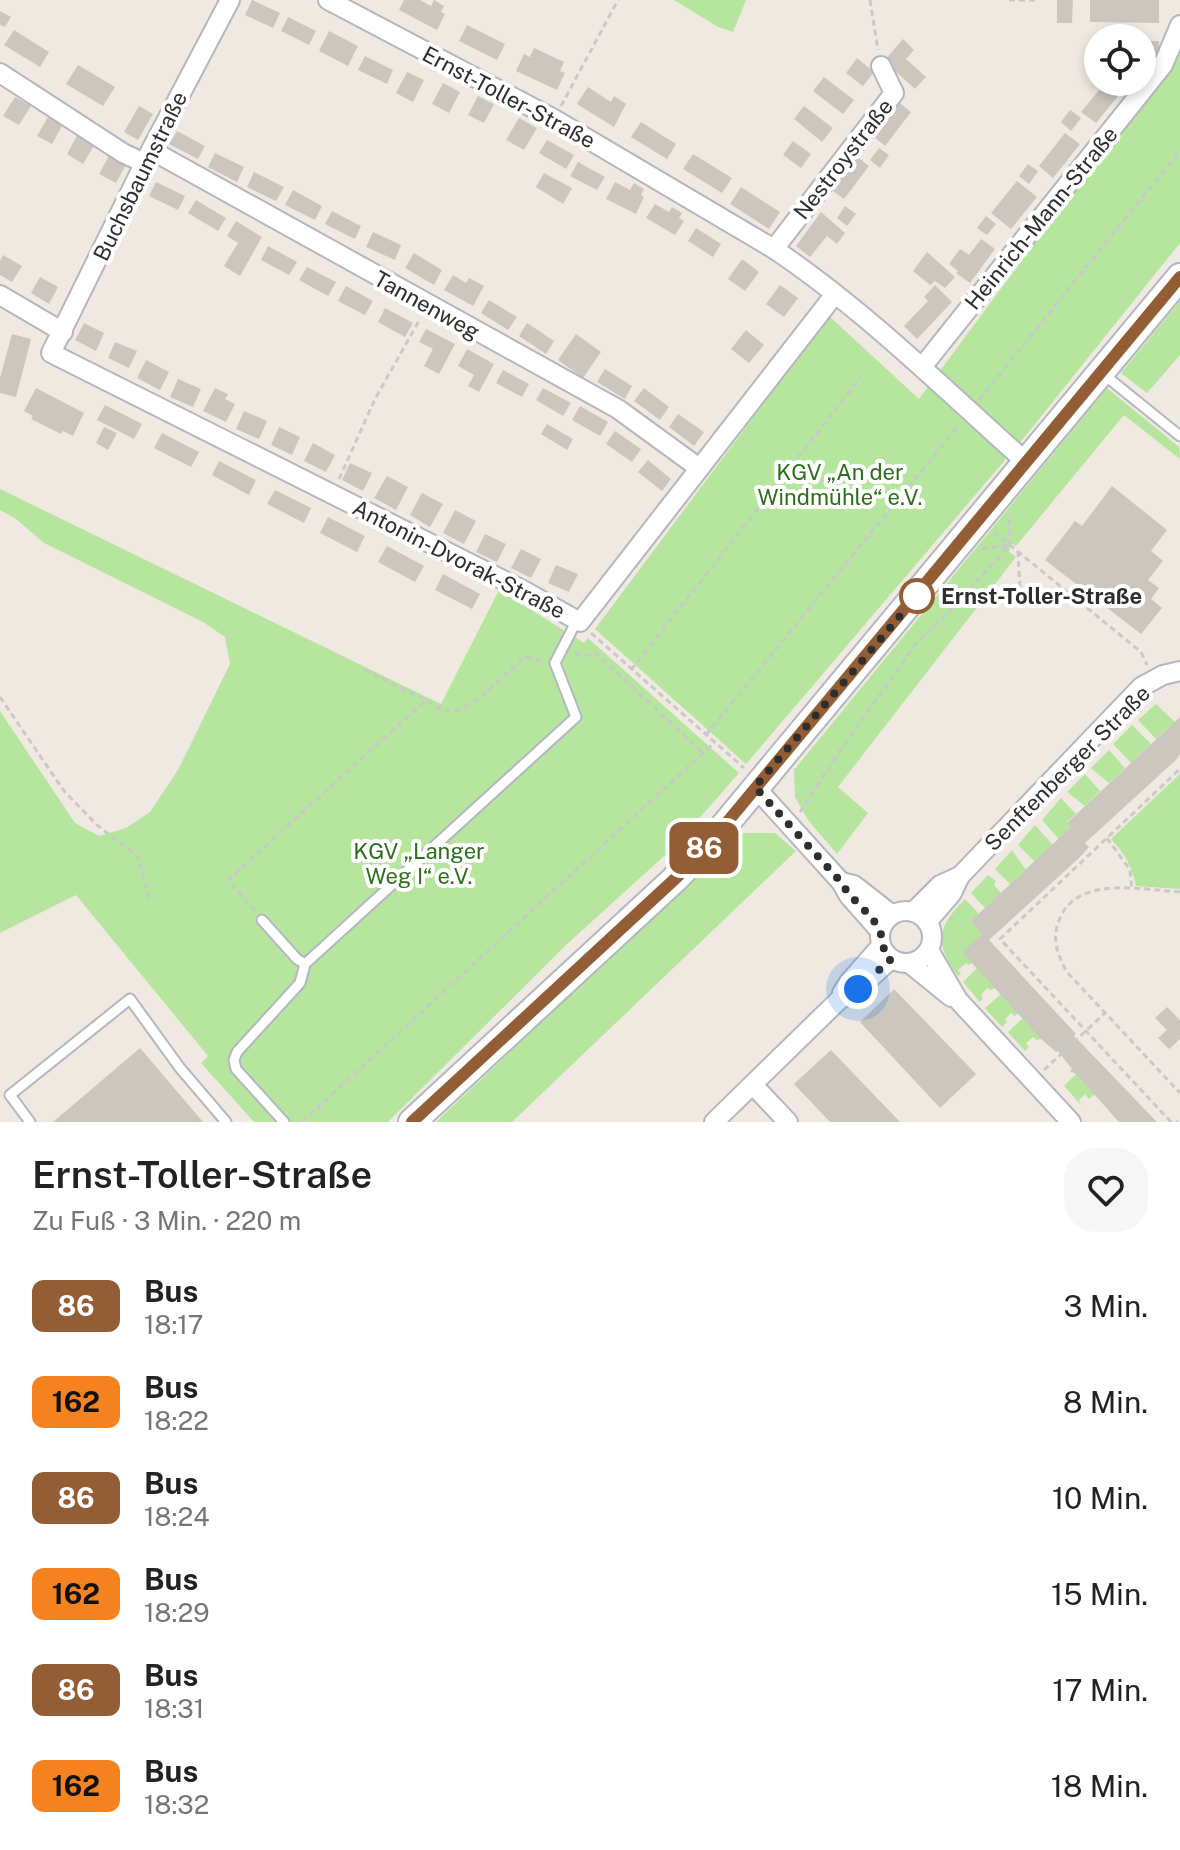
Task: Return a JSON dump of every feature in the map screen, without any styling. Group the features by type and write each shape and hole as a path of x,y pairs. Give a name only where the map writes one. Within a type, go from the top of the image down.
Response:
{"main road":[{"path":"412,1122 677,877 752,778 1027,463 1180,277"}],"street":[{"name":"Buchsbaumstraße","path":"51,353 230,0"},
{"name":"Ernst-Toller-Straße","path":"328,0 554,119 774,249 835,294 922,367 1027,463"},
{"name":"Heinrich-Mann-Straße","path":"922,367 1163,65 1180,25"},
{"name":"Nestroystraße","path":"774,249 894,93 881,66"},
{"name":"Tannenweg","path":"0,73 123,153 148,157 618,409 699,468"},
{"name":"Antonin-Dvorak-Straße","path":"51,353 523,590 578,621 835,294"},
{"path":"0,295 63,332"},
{"name":"Senftenberger Straße","path":"920,917 940,885 960,876 1141,687 1163,675 1180,671"},
{"path":"752,778 841,882 884,945 946,995 958,1000"},
{"path":"841,882 854,885 891,914 920,917 932,939 924,956 909,963"},
{"path":"714,1122 839,1000 849,982 884,945 891,914"},
{"path":"929,950 958,1000 1071,1122"},
{"path":"753,1085 788,1122"}],"lane":[{"path":"1101,372 1180,436"},
{"path":"284,1122 236,1069 234,1060 237,1052 300,983 305,964 576,717 555,663 578,621"},
{"path":"262,920 305,964"},
{"path":"30,1122 10,1095 130,999 180,1068 226,1122"}],"path":[{"path":"554,119 618,0"},
{"path":"870,0 881,66"},
{"path":"1009,0 1036,0"},
{"path":"706,735 1180,151"},
{"path":"332,494 375,399 427,305"},
{"path":"631,670 861,377"},
{"path":"798,815 918,641 1010,545 1009,501"},
{"path":"988,527 1141,652 1148,669"},
{"path":"981,550 1010,545"},
{"path":"1018,551 1020,591"},
{"path":"578,621 752,778"},
{"path":"563,646 581,656 597,654 703,753"},
{"path":"364,670 441,709 455,711 470,704 524,657 555,663"},
{"path":"0,697 64,791 97,825 138,857 149,898"},
{"path":"262,920 228,880 426,700"},
{"path":"302,1122 714,743"},
{"path":"1175,1122 1000,939 1180,769"},
{"path":"1107,838 1130,870 1132,890"},
{"path":"1180,892 1098,890 1082,894 1064,909 1056,927 1054,948 1066,971 1180,1093"},
{"path":"1042,1072 1105,1013"}],"green space":[{"path":"674,0 746,0 733,32 718,27"},
{"name":"KGV „An der Windmühle“ e.V.","path":"1180,54 1180,243 1023,439 746,764 595,629 829,316 919,399 1144,96 1156,96 1156,82"},
{"path":"1180,301 1180,355 1147,393 1121,373"},
{"path":"1107,388 1179,447 1180,459 1124,415 1016,546 1011,543 1009,552 1016,557 838,787 868,813 837,854 808,820 795,797 794,770"},
{"name":"KGV „Langer Weg I“ e.V.","path":"0,489 441,704 499,590 584,643 588,638 739,773 674,847 566,945 388,1122 254,1122 201,1063 208,1056 76,895 0,933 0,711 75,823 99,836 126,828 150,812 178,770 230,664 225,637 203,622 44,543 16,519 0,510"},
{"path":"1156,704 1175,722 1156,739 1138,720"},
{"path":"1132,725 1151,744 1131,763 1113,744"},
{"path":"1109,750 1125,768 1109,783 1091,768"},
{"path":"1085,774 1100,791 1085,806 1067,792"},
{"path":"1180,774 1180,889 1136,886 1127,861 1111,839"},
{"path":"1061,798 1076,814 1067,822 1071,827 1059,839 1042,820"},
{"path":"1035,825 1053,845 1035,862 1018,845"},
{"path":"735,833 775,833 796,851 512,1122 436,1122 659,911"},
{"path":"1012,850 1026,870 1010,884 995,869"},
{"path":"988,875 996,881 994,885 1001,893 985,908 971,893"},
{"path":"965,899 979,914 971,921 982,934 972,963 966,963 958,970 961,974 958,976 945,954 942,936 949,918"},
{"path":"977,968 995,988 987,988 980,1002 963,982"},
{"path":"1001,994 1018,1013 1015,1016 1011,1013 1002,1027 985,1008"},
{"path":"1023,1018 1042,1038 1037,1040 1033,1037 1026,1043 1029,1047 1025,1051 1008,1032"},
{"path":"1076,1074 1095,1094 1089,1099 1085,1094 1079,1100 1081,1105 1064,1086"}],"building":[{"path":"252,0 280,13 273,28 245,15"},
{"path":"404,0 420,0 431,6 434,0 444,6 441,12 445,14 437,30 399,10"},
{"path":"1057,0 1073,0 1072,23 1057,23"},
{"path":"1090,0 1159,0 1159,23 1090,22"},
{"path":"0,11 11,17 5,27 0,25"},
{"path":"288,17 316,31 309,45 281,31"},
{"path":"467,25 505,44 497,60 459,41"},
{"path":"14,30 49,52 40,67 4,45"},
{"path":"329,31 358,46 348,66 319,51"},
{"path":"903,39 914,50 906,59 926,77 915,89 884,61"},
{"path":"534,48 564,62 560,71 565,73 557,90 516,71 524,54 530,57"},
{"path":"365,56 393,70 387,84 358,70"},
{"path":"857,58 874,72 863,86 846,73"},
{"path":"78,65 115,87 103,106 66,84"},
{"path":"407,72 424,80 413,102 396,93"},
{"path":"824,77 854,100 843,114 813,91"},
{"path":"443,83 460,92 449,113 432,104"},
{"path":"588,87 611,102 614,96 626,104 614,127 577,104"},
{"path":"478,96 494,104 484,123 468,115"},
{"path":"1094,96 1118,96 1096,123 1081,112"},
{"path":"15,97 31,106 19,125 3,116"},
{"path":"897,101 911,112 885,146 871,134"},
{"path":"139,106 153,114 138,140 124,132"},
{"path":"804,106 833,128 822,142 794,119"},
{"path":"1070,110 1081,118 1071,131 1061,122"},
{"path":"49,115 63,124 52,144 37,136"},
{"path":"519,118 537,128 524,150 506,140"},
{"path":"641,122 676,144 667,159 631,137"},
{"path":"177,131 205,146 198,159 169,144"},
{"path":"1065,133 1080,144 1053,178 1039,166"},
{"path":"78,134 95,144 83,164 67,154"},
{"path":"547,140 574,155 566,169 539,153"},
{"path":"793,141 811,154 801,168 783,155"},
{"path":"879,148 889,155 880,168 870,160"},
{"path":"215,153 244,167 237,182 208,167"},
{"path":"110,154 127,163 116,183 99,174"},
{"path":"693,154 732,178 722,193 683,169"},
{"path":"855,155 869,166 844,199 829,188"},
{"path":"578,162 605,177 597,190 570,176"},
{"path":"1028,164 1038,171 1029,184 1019,176"},
{"path":"254,172 284,187 276,201 247,187"},
{"path":"544,173 572,188 563,204 536,187"},
{"path":"1017,181 1037,197 1011,229 991,213"},
{"path":"156,182 185,196 178,210 149,196"},
{"path":"615,182 630,190 634,183 644,189 641,195 644,197 636,214 606,199"},
{"path":"741,187 780,212 769,229 730,204"},
{"path":"293,190 322,206 315,220 285,205"},
{"path":"196,200 226,218 218,231 188,213"},
{"path":"655,204 669,212 672,207 682,213 679,218 684,221 675,235 646,218"},
{"path":"845,206 856,214 847,226 837,218"},
{"path":"332,211 361,226 355,239 325,224"},
{"path":"821,212 845,233 837,244 827,236 810,257 796,246"},
{"path":"986,216 996,224 987,235 977,228"},
{"path":"236,221 262,237 240,276 224,266 238,243 227,236"},
{"path":"696,228 721,244 713,257 688,241"},
{"path":"373,232 401,245 395,260 366,247"},
{"path":"981,239 995,249 970,283 949,264 960,249 969,255"},
{"path":"268,246 297,262 289,275 261,260"},
{"path":"927,252 955,277 945,288 935,281 930,285 913,271"},
{"path":"414,253 442,270 434,285 405,268"},
{"path":"3,255 22,266 12,282 0,275"},
{"path":"742,259 759,272 745,291 728,279"},
{"path":"307,267 336,282 328,296 299,280"},
{"path":"453,275 466,283 469,278 484,286 473,306 444,290"},
{"path":"40,277 58,287 49,304 31,293"},
{"path":"780,285 798,298 784,317 766,304"},
{"path":"935,285 952,302 917,339 904,326 928,301 924,297"},
{"path":"346,286 373,301 365,315 338,301"},
{"path":"489,300 517,317 508,330 481,313"},
{"path":"385,308 413,323 405,337 378,322"},
{"path":"84,323 104,333 96,351 75,340"},
{"path":"527,323 554,341 546,354 519,336"},
{"path":"426,329 455,344 439,374 424,366 433,349 419,342"},
{"path":"746,330 764,345 749,363 731,349"},
{"path":"12,334 31,339 16,397 0,393 0,378"},
{"path":"576,334 601,352 583,378 558,360"},
{"path":"115,342 137,351 129,368 108,358"},
{"path":"467,349 494,364 479,392 468,386 474,375 458,366"},
{"path":"146,360 169,372 160,390 137,378"},
{"path":"605,369 632,386 625,399 597,382"},
{"path":"503,370 529,384 522,397 496,383"},
{"path":"178,379 201,389 193,407 170,397"},
{"path":"36,388 84,413 73,436 63,431 61,434 31,419 33,416 24,411"},
{"path":"215,388 228,394 225,399 235,404 226,422 203,411"},
{"path":"543,388 571,403 563,416 536,400"},
{"path":"644,388 669,407 660,420 634,401"},
{"path":"105,405 142,424 134,439 97,420"},
{"path":"580,406 608,422 600,436 572,420"},
{"path":"244,411 267,421 259,439 236,429"},
{"path":"678,414 704,432 694,446 669,427"},
{"path":"547,424 573,439 567,450 541,434"},
{"path":"104,427 117,433 108,450 96,443"},
{"path":"279,427 300,437 292,455 271,445"},
{"path":"615,431 641,449 632,462 606,444"},
{"path":"162,433 199,452 191,467 154,448"},
{"path":"313,443 335,455 326,472 304,461"},
{"path":"648,460 671,479 662,491 638,472"},
{"path":"219,461 256,480 249,495 212,475"},
{"path":"350,463 372,473 363,491 342,480"},
{"path":"387,476 408,487 396,510 374,498"},
{"path":"1112,486 1167,530 1151,551 1163,561 1148,580 1159,588 1151,599 1162,608 1141,634 1045,560 1075,521 1082,526"},
{"path":"275,490 311,508 304,523 267,504"},
{"path":"422,493 443,504 430,527 410,515"},
{"path":"455,510 476,521 464,544 443,533"},
{"path":"328,517 365,536 357,552 320,533"},
{"path":"485,534 506,544 497,562 476,552"},
{"path":"387,546 424,566 415,582 378,562"},
{"path":"521,549 541,559 531,578 511,568"},
{"path":"556,565 578,574 569,592 548,583"},
{"path":"443,574 480,594 472,609 435,590"},
{"path":"1180,717 1180,754 1177,759 1085,843 1089,847 1079,858 989,940 1076,1034 1074,1036 1157,1122 1119,1122 1070,1071 1072,1069 1058,1051 1041,1039 962,952 982,934 971,921 1071,827 1067,823"},
{"path":"894,989 976,1074 940,1108 860,1022"},
{"path":"1167,1007 1180,1020 1180,1039 1169,1049 1158,1038 1167,1030 1155,1018"},
{"path":"140,1048 203,1122 53,1122"},
{"path":"831,1050 900,1122 830,1122 794,1084"}],"bus line":[{"name":"86","path":"412,1122 677,877 714,838 1180,277"}],"place":[{"name":"Ernst-Toller-Straße","path":"917,596"}],"route":[{"path":"858,989 891,959 881,946 880,931 849,896 841,882 755,787 917,596"}]}
